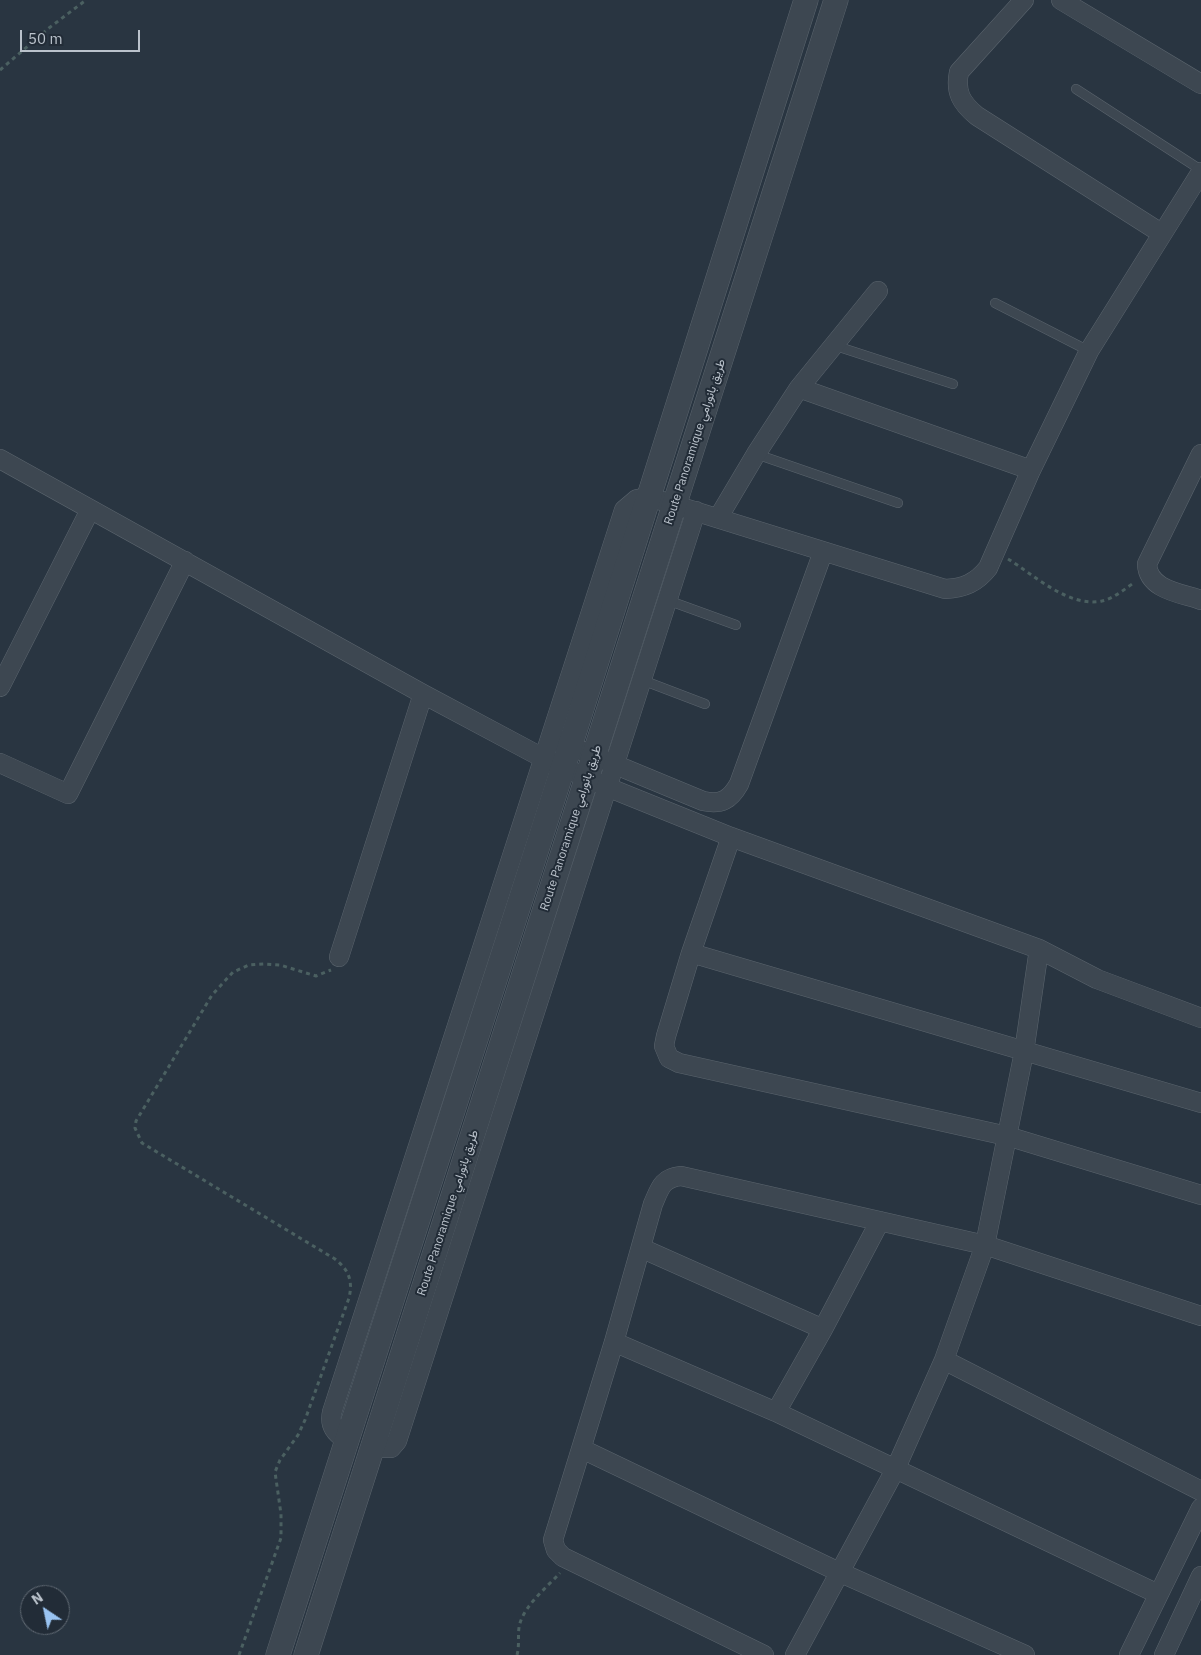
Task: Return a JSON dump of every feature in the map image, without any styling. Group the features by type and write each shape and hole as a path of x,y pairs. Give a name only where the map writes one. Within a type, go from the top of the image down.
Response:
{"street":[{"path":"278,1655 347,1441 556,752 649,497 806,0"},
{"name":"Route Panoramique طريق بانورامي","path":"306,1655 373,1448 601,771 686,508 836,0"},
{"path":"1024,0 959,72 956,85 959,98 967,109 977,116 1161,233"},
{"path":"1061,0 1201,84"},
{"path":"649,497 945,589 969,584 981,576 995,551 1031,470 1089,351 1201,171"},
{"path":"718,518 756,454 799,388 878,292"},
{"path":"799,388 1031,470"},
{"path":"1201,454 1151,554 1148,573 1152,581 1158,585 1201,600"},
{"path":"0,459 423,694 601,771 731,837 1039,949 1096,979 1201,1018"},
{"path":"601,771 642,680 668,600 686,508"},
{"path":"0,686 90,510"},
{"path":"601,771 715,804 726,801 734,794 740,784 823,552"},
{"path":"0,763 68,794 185,561"},
{"path":"338,957 423,694"},
{"path":"731,837 691,953 666,1036 666,1052 674,1061 1007,1136 1201,1195"},
{"path":"795,1655 895,1470 944,1360 985,1245 1024,1052 1039,949"},
{"path":"691,953 1201,1103"},
{"path":"764,1655 570,1561 556,1550 554,1540 641,1248 661,1185 667,1178 681,1176 985,1245 1201,1316"},
{"path":"776,1412 823,1329 880,1221"},
{"path":"641,1248 823,1329"},
{"path":"614,1342 776,1412 1158,1594"},
{"path":"944,1360 1201,1491"},
{"path":"582,1449 839,1572 1025,1655"},
{"path":"332,1487 358,1496"},
{"path":"1129,1655 1201,1508"},
{"path":"1164,1655 1201,1576"}],"lane":[{"path":"1076,89 1201,171"},
{"path":"995,303 1089,351"},
{"path":"833,345 953,384"},
{"path":"756,454 898,503"},
{"path":"668,600 736,625"},
{"path":"642,680 705,704"}],"path":[{"path":"0,70 49,28 86,0"},
{"path":"995,551 1065,595 1080,600 1104,601 1148,573"},
{"path":"239,1655 281,1538 281,1514 275,1472 280,1460 298,1435 305,1420 349,1298 351,1287 349,1276 344,1266 334,1259 142,1143 135,1128 136,1120 212,995 233,972 249,965 265,964 280,965 316,976 326,974 334,967 338,957"},
{"path":"517,1655 520,1644 520,1624 525,1612 570,1561"}]}
